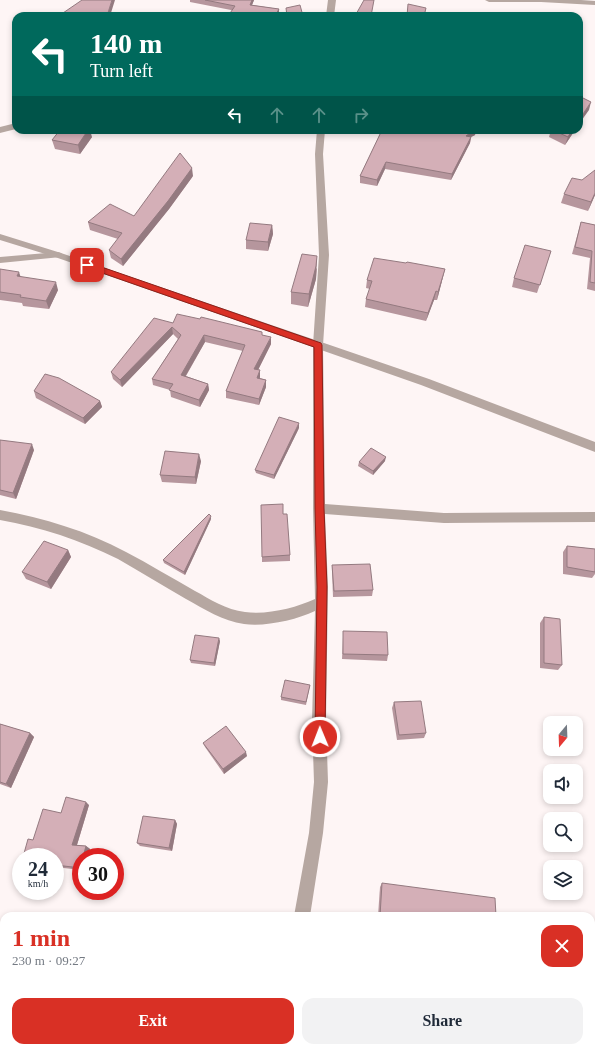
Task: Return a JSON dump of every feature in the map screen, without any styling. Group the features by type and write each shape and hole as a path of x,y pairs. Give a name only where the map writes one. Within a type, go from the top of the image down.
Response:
{"street":[{"path":"330,12 332,0"},
{"path":"489,0 541,0 595,3"},
{"path":"0,130 12,127"},
{"path":"303,912 316,833 321,782 319,721 322,602 319,508 318,345 324,255 319,154 321,134"},
{"path":"0,237 58,255 425,382 595,447"},
{"path":"0,260 58,255"},
{"path":"319,508 444,518 595,517"},
{"path":"0,515 34,521 68,532 121,555 219,611 244,618 264,618 302,611 322,602"}],"building":[{"path":"82,0 112,0 108,12 64,12"},
{"path":"205,0 252,0 250,5 279,9 277,12 231,12 235,6"},
{"path":"364,0 374,0 372,12 357,12"},
{"path":"408,4 426,8 425,12 407,12"},
{"path":"300,5 302,12 286,12 286,8"},
{"path":"583,98 591,102 583,114"},
{"path":"57,134 85,134 78,145 52,140"},
{"path":"380,134 469,134 466,136 471,137 452,174 386,162 377,180 360,176"},
{"path":"562,134 570,134 568,137"},
{"path":"180,153 192,168 168,201 121,259 109,250 122,233 88,222 110,204 134,216"},
{"path":"595,170 595,193 591,202 564,194 572,178 582,180"},
{"path":"581,222 595,225 595,283 590,282 592,251 575,247"},
{"path":"250,223 272,225 268,242 246,240"},
{"path":"525,245 551,251 540,285 514,278"},
{"path":"302,254 317,256 309,294 291,292"},
{"path":"374,258 445,269 438,292 436,291 428,313 366,299 372,281 367,280"},
{"path":"0,269 19,272 17,276 56,282 46,301 20,297 21,295 0,292"},
{"path":"177,314 200,319 201,317 262,332 262,335 271,337 254,369 260,370 257,378 266,380 259,399 226,391 245,345 204,335 181,375 208,384 199,400 169,390 173,384 152,379 181,335 172,327 120,380 111,372 154,318 173,323"},
{"path":"45,374 59,378 100,401 83,418 34,391"},
{"path":"279,417 299,423 274,475 255,470"},
{"path":"0,440 32,444 13,493 0,490"},
{"path":"371,448 386,457 373,471 359,462"},
{"path":"165,451 199,454 195,477 160,475"},
{"path":"283,504 283,514 287,514 290,555 262,557 261,505"},
{"path":"209,514 211,516 184,572 163,560"},
{"path":"44,541 68,550 47,582 22,572"},
{"path":"567,546 595,549 595,572 567,567"},
{"path":"370,564 373,590 334,591 332,565"},
{"path":"544,617 560,619 562,665 544,663"},
{"path":"343,631 387,632 388,655 343,654"},
{"path":"195,635 219,638 214,663 190,660"},
{"path":"285,680 310,685 306,702 281,697"},
{"path":"421,701 426,733 399,735 394,702"},
{"path":"0,724 30,733 6,784 0,782"},
{"path":"226,726 246,752 223,769 203,743"},
{"path":"66,797 86,802 72,845 86,846 85,848 72,848 72,867 64,866 64,848 26,848 28,839 33,840 43,809 61,813"},
{"path":"143,816 175,820 169,848 137,843"},
{"path":"382,883 495,898 496,912 380,912"}],"route":[{"path":"87,265 318,345 319,508 322,587 319,721 320,737"}]}
